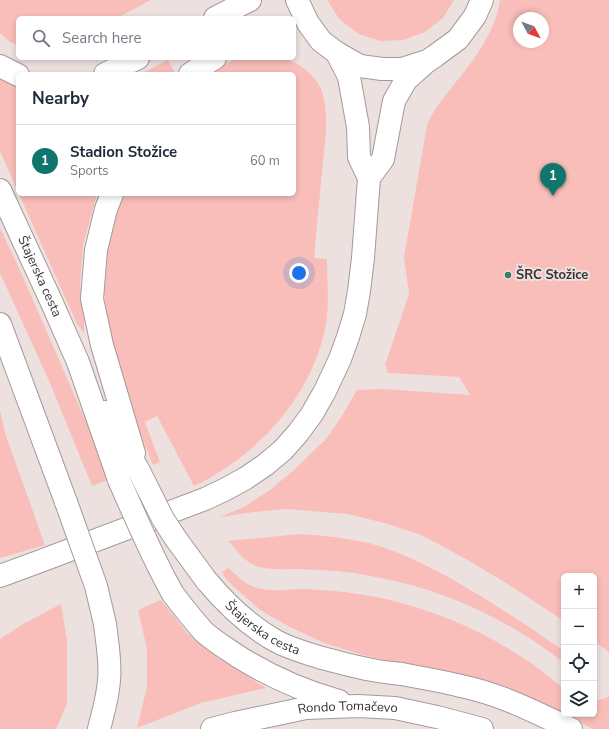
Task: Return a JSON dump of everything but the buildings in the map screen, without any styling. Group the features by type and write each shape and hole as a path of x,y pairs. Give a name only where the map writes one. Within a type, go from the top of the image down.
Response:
{"main road":[{"path":"219,16 250,0"},
{"path":"297,0 301,24 337,53 360,66 382,69 402,69 426,62"},
{"path":"369,178 383,159 394,101 406,80 426,62 458,39 475,16 482,0"},
{"path":"0,576 46,560 226,489 265,465 283,450 312,414 333,376 348,337 359,291 369,178 359,157 358,127 349,77 337,53"},
{"path":"109,72 134,60"},
{"path":"193,72 212,60"},
{"path":"0,66 16,74"},
{"name":"Štajerska cesta","path":"0,190 78,362 119,480 150,550 173,594 189,615 205,632 224,647 249,663 297,687 315,694 358,706"},
{"path":"111,196 106,209 96,250 92,299 102,345 139,471"},
{"path":"0,324 96,586 105,624 110,680 99,729"},
{"name":"Štajerska cesta","path":"78,362 139,471 163,520 206,580 240,616 256,629 277,642 304,653 372,670 470,688 492,695 520,705 570,729"},
{"name":"Rondo Tomačevo","path":"212,729 306,708 358,706 395,708 437,716 482,729"}],"shaded area":[{"path":"0,0 151,0 121,16 16,16 16,44 10,42 0,34"},
{"path":"327,0 454,0 443,18 425,32 403,40 380,41 359,34 340,20"},
{"name":"ŠRC Stožice","path":"500,0 609,0 609,652 597,643 597,573 561,573 561,619 466,559 421,535 384,523 348,514 285,509 220,517 244,507 270,490 295,469 326,439 357,390 384,389 470,395 459,377 388,373 385,365 409,294 404,257 427,125 438,105 475,57 488,36"},
{"path":"168,60 174,72 145,72"},
{"path":"233,60 287,60 302,67 310,73 321,89 326,109 326,131 314,258 327,259 327,317 322,342 313,365 302,388 288,409 272,429 254,447 211,477 194,486 157,416 145,422 160,462 153,465 129,406 120,374 108,322 104,292 104,267 109,235 122,196 296,196 296,72 213,72"},
{"path":"0,79 16,87 16,187 0,151"},
{"path":"20,196 96,196 83,245 80,284 84,333 77,324"},
{"path":"0,228 111,479 92,486 50,383 0,273"},
{"path":"0,410 6,436 45,545 0,558"},
{"path":"299,534 316,535 369,543 398,553 426,565 453,580 520,621 561,649 561,661 546,649 507,625 442,595 399,582 360,574 331,571 262,568 245,559 228,541"},
{"path":"228,568 252,586 265,589 325,590 373,596 402,603 460,623 514,652 561,687 561,712 532,699 359,654 324,643 290,627 259,609 234,587 222,572"},
{"path":"161,600 187,633 218,658 266,688 201,703 137,728 147,687 147,649 138,610"},
{"path":"61,604 67,640 67,704 56,729 0,729 0,639 23,624"},
{"path":"609,696 609,729 592,729 571,717 597,717 597,700"}],"place":[{"name":"Stadion Stožice","path":"553,196"},
{"name":"ŠRC Stožice","path":"508,275"}]}
